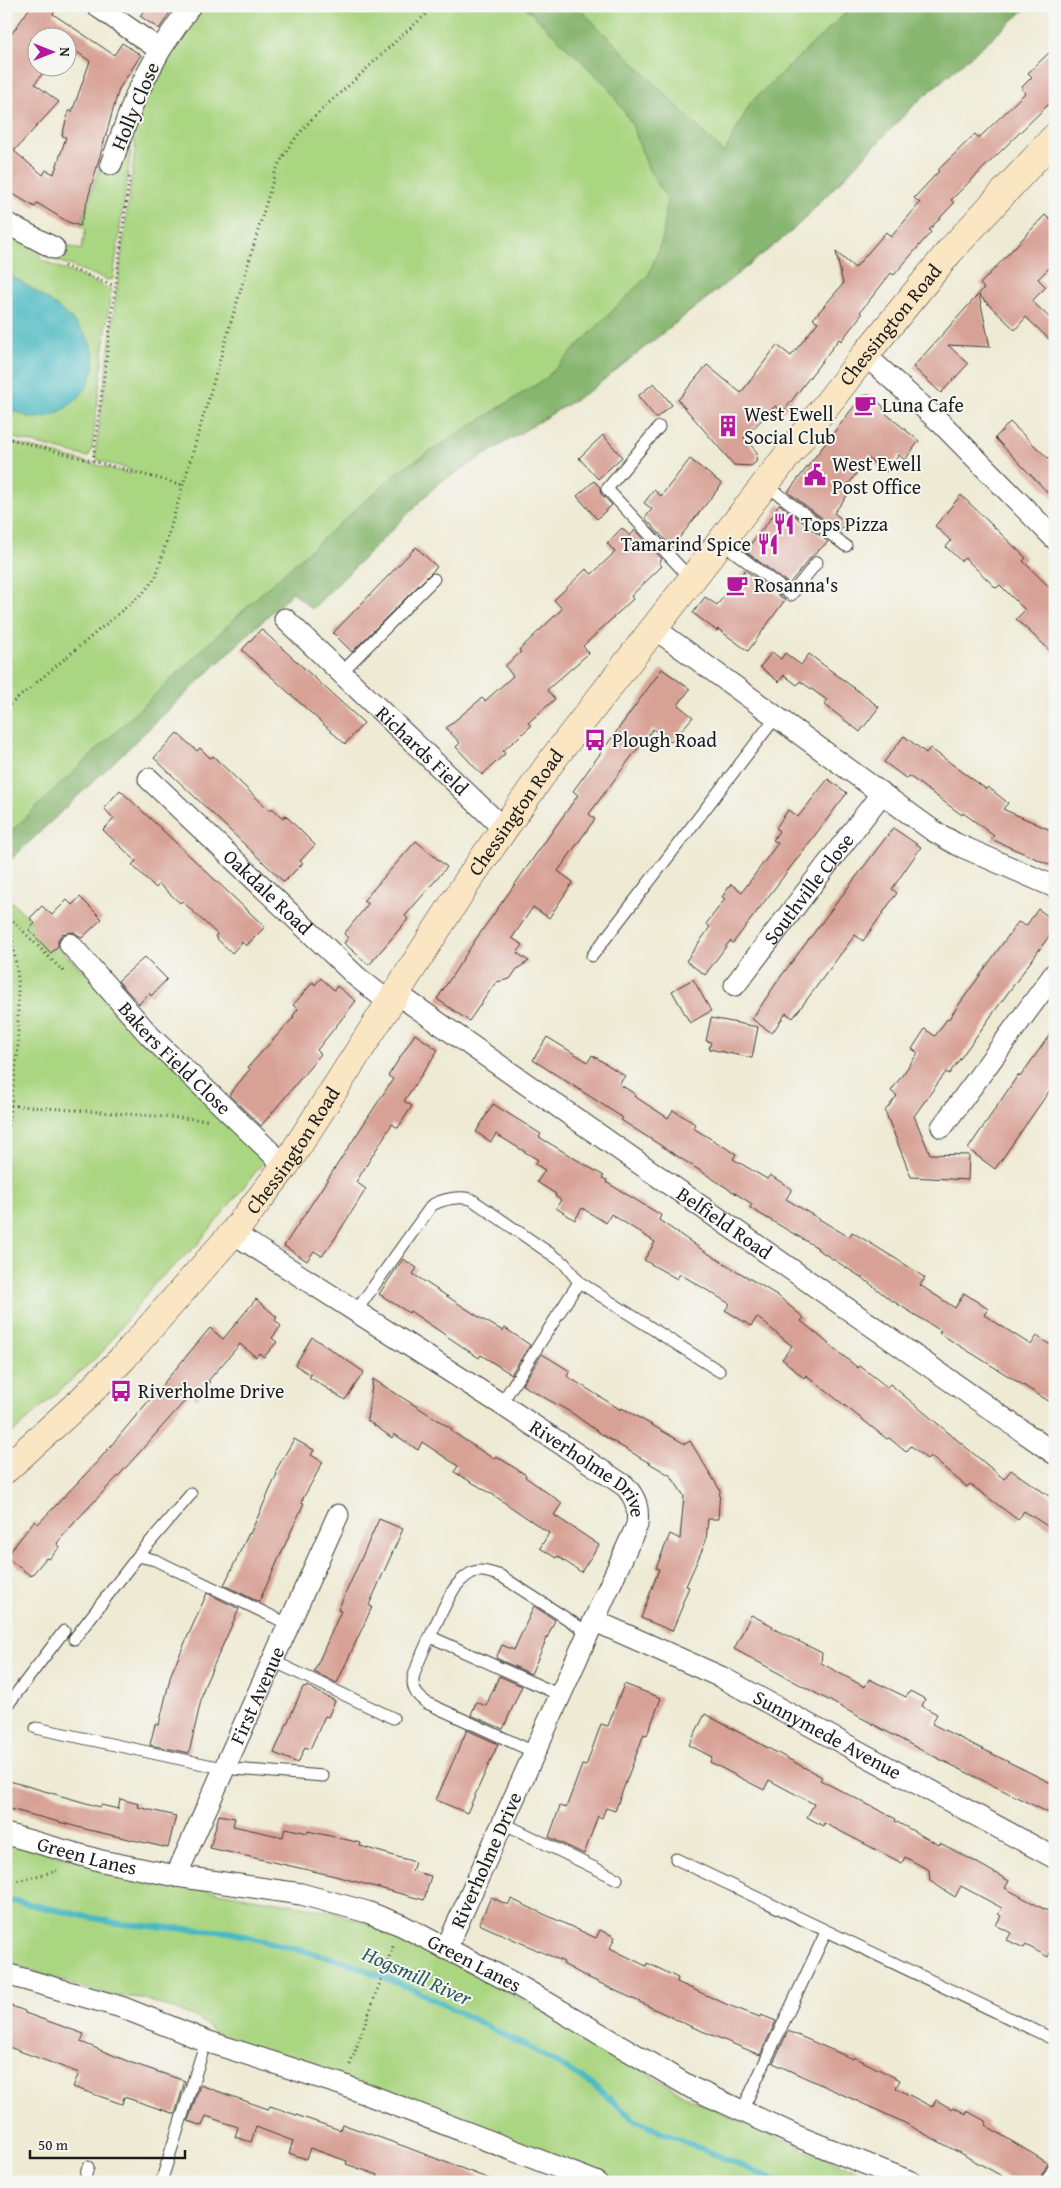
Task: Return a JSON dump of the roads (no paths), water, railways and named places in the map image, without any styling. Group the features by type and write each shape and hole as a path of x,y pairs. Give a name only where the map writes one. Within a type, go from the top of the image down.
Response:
{"main road":[{"name":"Chessington Road","path":"6,1469 82,1400 109,1372 233,1233 285,1166 473,873 553,759 865,355 950,251 1055,137"}],"street":[{"name":"Holly Close","path":"97,6 160,50"},
{"name":"Holly Close","path":"121,167 136,95 160,50 190,6"},
{"path":"6,223 50,246"},
{"path":"865,355 942,424 1055,539"},
{"name":"Richards Field","path":"285,619 504,829"},
{"path":"654,628 932,830 956,844 1055,887"},
{"name":"Oakdale Road","path":"149,780 357,977 392,998"},
{"name":"Southville Close","path":"735,985 882,793"},
{"name":"Bakers Field Close","path":"70,944 150,1036 285,1166"},
{"path":"942,1127 1055,973"},
{"name":"Belfield Road","path":"392,998 1055,1454"},
{"name":"Riverholme Drive","path":"233,1233 501,1404 624,1486 637,1501 639,1513 637,1525 446,1949"},
{"name":"First Avenue","path":"176,1876 222,1768 338,1515"},
{"name":"Sunnymede Avenue","path":"592,1627 721,1677 1055,1858"},
{"name":"Green Lanes","path":"6,1834 102,1861 176,1876 301,1894 367,1912 401,1925 517,1985 692,2088 799,2137 911,2182"},
{"path":"6,1974 121,2008 206,2041 342,2085 596,2182"}],"lane":[{"path":"659,427 607,489 691,579"},
{"path":"765,484 846,546"},
{"path":"720,541 791,594 817,562"},
{"path":"342,672 434,579"},
{"path":"592,956 776,716"},
{"path":"356,1311 432,1205 442,1200 463,1197 471,1199 564,1263 579,1282 719,1371"},
{"path":"501,1404 579,1282"},
{"path":"74,1640 138,1556 191,1494"},
{"path":"138,1556 155,1560 288,1624"},
{"path":"534,1752 427,1703 414,1689 412,1679 454,1587 472,1572 484,1570 501,1576 592,1627"},
{"path":"6,1707 64,1631"},
{"path":"431,1637 560,1695"},
{"path":"271,1660 394,1718"},
{"path":"36,1728 222,1768 323,1776"},
{"path":"503,1823 617,1879"},
{"path":"676,1859 1055,2040"},
{"path":"742,2111 826,1932"},
{"path":"164,2182 162,2179 206,2041"},
{"path":"1046,2182 1055,2166"},
{"path":"84,2182 88,2167"}],"water":[{"path":"6,272 52,303 75,322 90,343 94,356 93,370 89,383 81,394 59,412 46,417 32,418 15,411 11,415 6,412 8,408 6,407"}],"waterway":[{"name":"Hogsmill River","path":"6,1899 121,1924 229,1932 343,1961 415,1990 538,2052 592,2084 636,2121 780,2182"}],"place":[{"name":"Luna Cafe","path":"865,405"},
{"name":"West Ewell Social Club","path":"728,426"},
{"name":"West Ewell Post Office","path":"815,475"},
{"name":"Tops Pizza","path":"784,524"},
{"name":"Tamarind Spice","path":"768,544"},
{"name":"Rosanna's","path":"737,585"},
{"name":"Plough Road","path":"595,740"},
{"name":"Riverholme Drive","path":"121,1391"}]}
